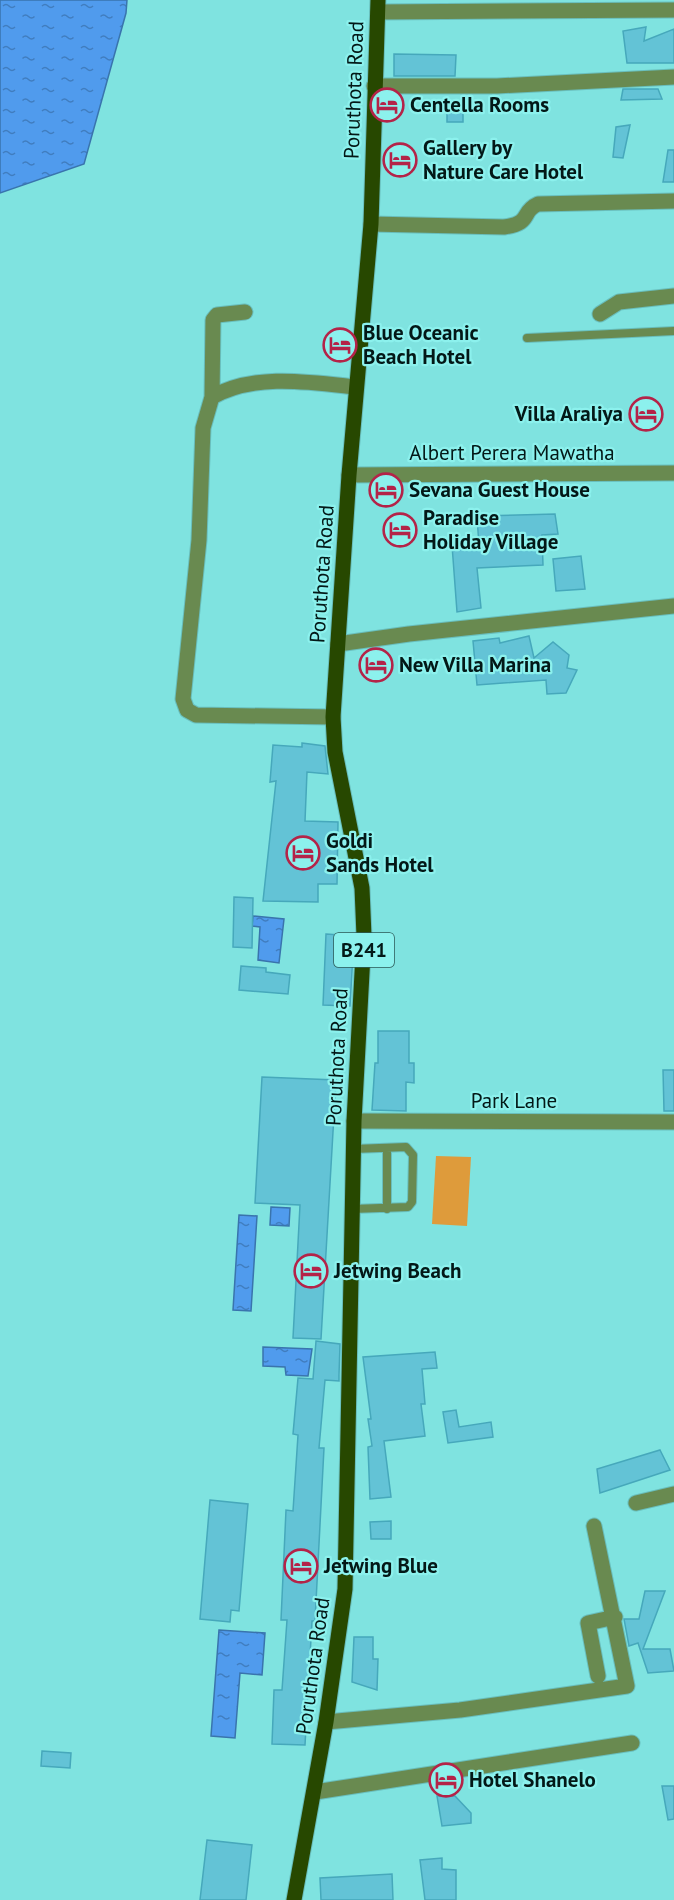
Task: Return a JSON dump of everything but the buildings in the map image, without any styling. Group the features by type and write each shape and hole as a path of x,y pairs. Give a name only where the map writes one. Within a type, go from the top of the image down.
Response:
{"main road":[{"name":"Poruthota Road","path":"294,1900 315,1792 345,1589 353,1149 364,936 362,888 335,752 333,717 349,475 371,224 378,6"}],"street":[{"path":"378,6 674,10"},
{"path":"374,86 497,86 674,77"},
{"path":"371,224 504,227 518,225 525,220 529,210 538,204 674,201"},
{"path":"600,314 619,302 674,296"},
{"path":"245,312 217,315 213,320 212,397 204,428 199,540 183,699 187,710 196,715 333,717"},
{"path":"212,397 229,387 298,381 356,387"},
{"name":"Albert Perera Mawatha","path":"349,475 674,473"},
{"path":"338,644 409,634 674,606"},
{"name":"Park Lane","path":"354,1121 674,1122"},
{"path":"636,1503 674,1494"},
{"path":"326,1722 460,1710 627,1686 615,1617 594,1526"},
{"path":"598,1676 588,1623 615,1617"},
{"path":"315,1792 632,1743"}],"lane":[{"path":"527,338 674,331"},
{"path":"352,1209 402,1209 412,1202 413,1155 406,1147 353,1149"},
{"path":"387,1148 387,1209"}],"shaded area":[{"path":"436,1156 471,1157 467,1226 432,1224"}],"water":[{"path":"0,0 127,0 126,13 84,164 0,193"},
{"path":"253,916 284,919 279,963 258,960 260,927 252,926"},
{"path":"271,1207 290,1208 289,1226 270,1225"},
{"path":"239,1215 257,1216 251,1311 233,1310"},
{"path":"263,1347 312,1349 308,1376 286,1375 285,1367 263,1366"},
{"path":"219,1630 265,1633 262,1675 240,1673 235,1738 211,1736"}],"place":[{"name":"Centella Rooms","path":"387,105"},
{"name":"Gallery by Nature Care Hotel","path":"400,160"},
{"name":"Blue Oceanic Beach Hotel","path":"340,345"},
{"name":"Villa Araliya","path":"646,414"},
{"name":"Sevana Guest House","path":"386,490"},
{"name":"Paradise Holiday Village","path":"400,530"},
{"name":"New Villa Marina","path":"376,665"},
{"name":"Goldi Sands Hotel","path":"303,853"},
{"name":"Jetwing Beach","path":"311,1271"},
{"name":"Jetwing Blue","path":"301,1566"},
{"name":"Hotel Shanelo","path":"446,1780"}]}
